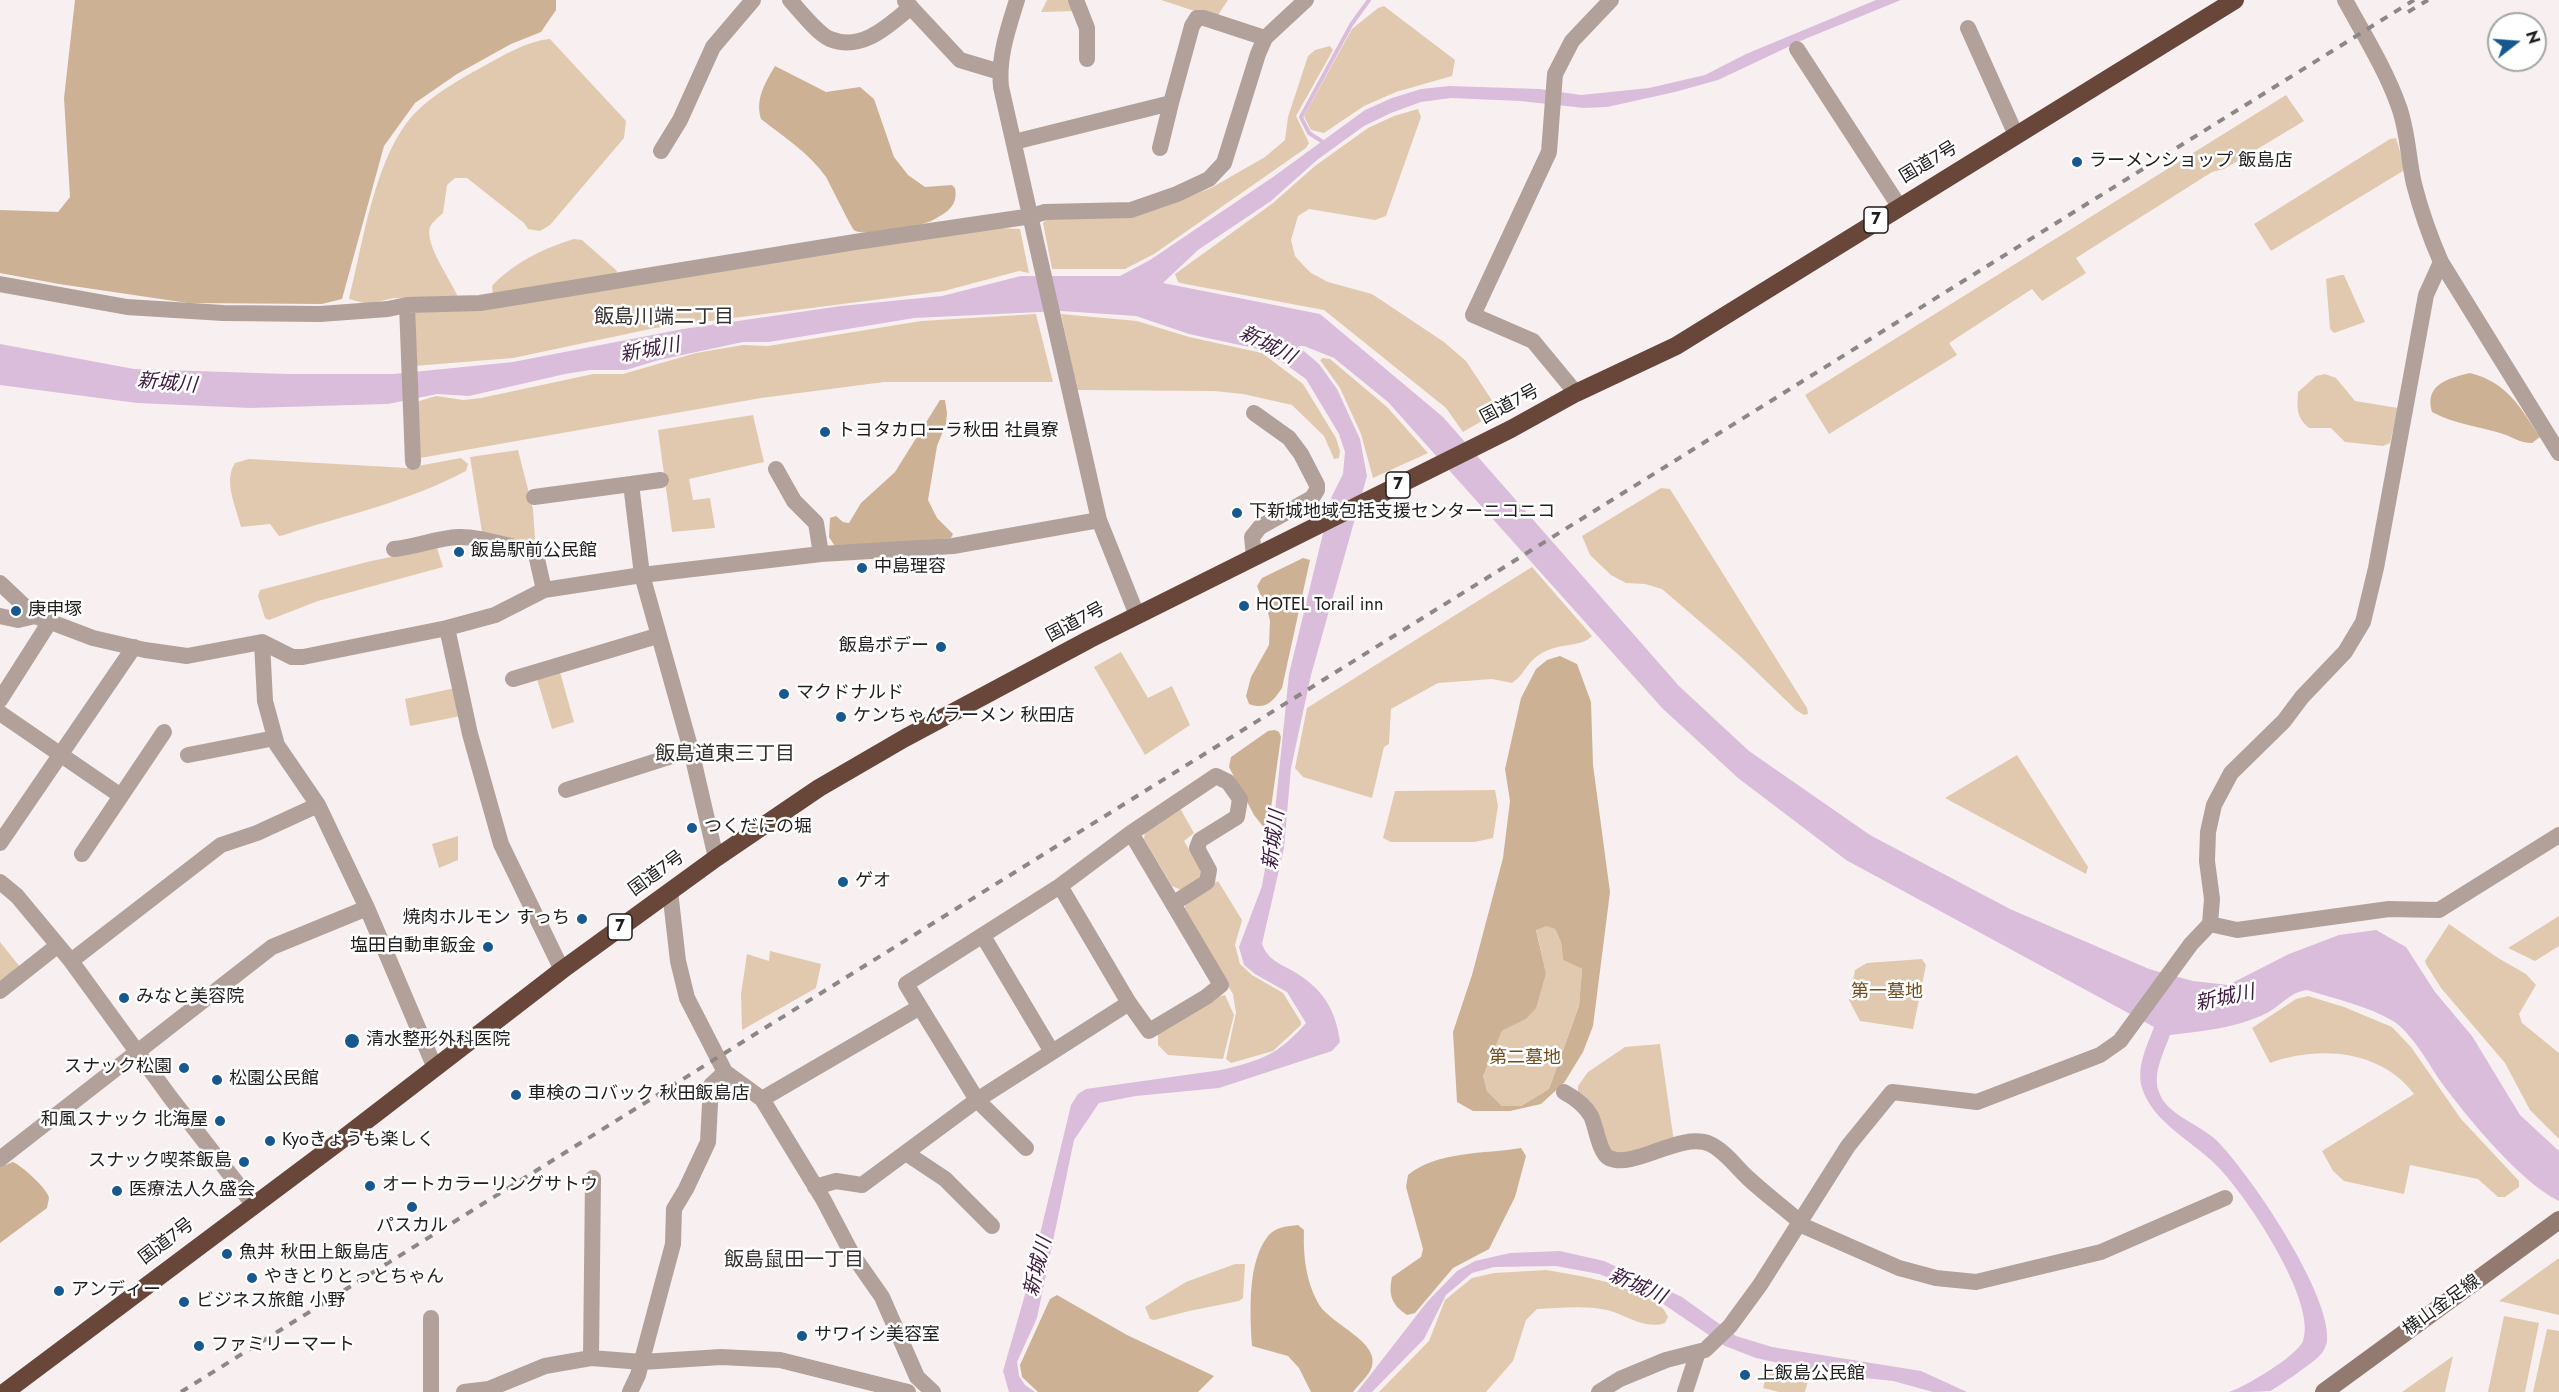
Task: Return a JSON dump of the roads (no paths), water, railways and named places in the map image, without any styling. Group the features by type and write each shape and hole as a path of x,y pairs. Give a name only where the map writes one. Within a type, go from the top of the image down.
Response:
{"highway":[{"name":"国道7号","path":"5,1392 562,970 716,858 819,788 905,738 1137,615 1511,429 1576,393 1676,346 2235,0"}],"street":[{"path":"661,151 680,120 713,47 753,0"},
{"path":"790,0 828,38 849,43 866,40 880,32 908,4 960,60 1000,72"},
{"path":"1017,0 1004,42 1000,72 1099,520 1137,615"},
{"path":"1076,0 1087,28 1087,58"},
{"path":"0,284 127,308 223,313 320,314 388,309 406,311 480,303 855,242 1032,216 1045,212 1131,210 1177,194 1209,179 1224,163 1265,38 1306,0"},
{"path":"1576,393 1533,340 1473,315 1549,152 1555,75 1572,41 1611,0"},
{"path":"2345,0 2388,78 2400,109 2410,150 2414,182 2430,237 2441,262 2559,453"},
{"path":"1160,148 1192,26 1197,18 1204,18 1265,38"},
{"path":"1968,28 2016,135"},
{"path":"1797,50 1899,206"},
{"path":"1014,142 1171,103"},
{"path":"1685,1392 1702,1351 1730,1326 1848,1146 1892,1092 1977,1102 2100,1055 2120,1041 2191,944 2210,924 2212,899 2206,861 2208,832 2214,805 2231,773 2284,721 2302,697 2345,652 2363,622 2376,567 2426,295 2441,262"},
{"path":"406,311 413,462"},
{"path":"1254,413 1288,438 1301,454 1317,485 1312,498 1260,527 1252,537 1254,556"},
{"path":"776,469 794,501 816,523 821,554"},
{"path":"534,497 661,480"},
{"path":"631,484 642,575 657,636 692,750 716,858"},
{"path":"0,583 42,619 93,638 187,656 262,642 292,657 303,657 447,628 495,615 544,590 642,575 821,554 953,546 1099,520"},
{"path":"394,549 457,537 480,539 518,550 535,550 544,590"},
{"path":"0,616 18,620 42,619"},
{"path":"0,700 42,619"},
{"path":"447,628 470,734 501,844 562,970"},
{"path":"513,679 657,636"},
{"path":"262,642 265,700 275,738 283,754 318,805 368,908 435,1068"},
{"path":"0,843 134,647"},
{"path":"0,713 121,796"},
{"path":"82,854 164,732"},
{"path":"188,755 275,738"},
{"path":"566,790 692,750"},
{"path":"1026,1148 977,1100 906,984 1060,886 1131,833 1216,776 1228,782 1240,799 1237,817 1200,840 1197,848 1209,870 1207,882 1174,903"},
{"path":"71,961 221,845 257,833 318,805"},
{"path":"1060,886 1129,1003 1149,1031 1206,997 1221,985 1131,833"},
{"path":"2210,924 2236,930 2389,909 2439,910 2559,835"},
{"path":"0,882 17,896 71,961 170,1097 253,1204"},
{"path":"670,891 678,961 687,998 725,1072 762,1099 852,1254 882,1298 916,1377 933,1392"},
{"path":"0,1159 272,947 368,908"},
{"path":"983,936 1052,1052"},
{"path":"0,991 57,946"},
{"path":"815,1187 836,1181 862,1185 977,1100 1129,1003"},
{"path":"762,1099 920,1007"},
{"path":"630,1392 642,1362 674,1244 674,1209 708,1142 711,1085 725,1072"},
{"path":"1564,1092 1577,1100 1590,1116 1602,1150 1609,1158 1623,1160 1684,1142 1709,1143 1722,1152 1799,1223 1899,1268 1936,1278 1976,1282 2102,1252 2225,1198"},
{"path":"906,1152 945,1179 992,1226"},
{"path":"591,1358 593,1178"},
{"name":"横山金足線","path":"2324,1392 2555,1223"},
{"path":"431,1318 431,1392"},
{"path":"1599,1392 1620,1379 1666,1359 1702,1351"},
{"path":"464,1392 489,1389 545,1366 591,1358 642,1362 722,1357 780,1360 908,1392"}],"water":[{"name":"新城川","path":"1876,0 1901,0 1805,39 1718,80 1675,92 1607,107 1584,108 1520,101 1451,98 1421,102 1391,113 1364,126 1317,160 1271,201 1198,250 1163,283 1320,314 1443,417 1679,686 1749,751 1870,835 2010,909 2149,969 2193,981 2228,985 2289,954 2339,935 2376,930 2406,947 2435,992 2472,1036 2520,1115 2559,1151 2559,1201 2544,1192 2511,1164 2479,1130 2400,1026 2373,1011 2307,990 2291,996 2267,1013 2244,1022 2170,1035 2157,1078 2157,1085 2163,1100 2175,1113 2214,1138 2247,1177 2286,1235 2303,1266 2317,1295 2325,1321 2327,1342 2322,1353 2305,1368 2270,1391 2229,1392 2270,1370 2299,1347 2303,1341 2305,1323 2300,1300 2275,1247 2227,1177 2204,1154 2163,1120 2147,1100 2142,1088 2140,1072 2154,1027 1846,860 1738,778 1662,708 1388,402 1334,358 1304,346 1298,346 1319,364 1337,389 1360,439 1367,476 1311,675 1291,768 1284,848 1262,944 1271,957 1320,992 1335,1019 1340,1042 1332,1051 1219,1088 1136,1096 1099,1103 1074,1140 1037,1318 1017,1362 1019,1376 1025,1385 1035,1392 1009,1392 1003,1371 1028,1284 1071,1105 1078,1094 1086,1089 1221,1070 1248,1063 1278,1049 1306,1023 1287,992 1244,965 1239,947 1262,886 1275,811 1289,674 1332,496 1343,474 1345,452 1339,434 1306,379 1278,359 1258,349 1189,334 1136,316 1061,311 914,318 769,342 743,342 659,360 626,370 590,370 565,374 469,396 437,394 388,404 250,408 137,403 0,385 0,344 134,369 288,374 393,374 513,362 683,329 841,306 942,296 1021,276 1120,276 1150,260 1273,177 1365,110 1392,98 1421,89 1449,86 1540,89 1581,95 1649,88 1705,75 1746,54"},
{"name":"新城川","path":"1560,1251 1604,1261 1682,1297 1736,1336 1772,1347 1921,1371 1967,1392 1933,1392 1893,1381 1827,1374 1756,1358 1725,1346 1647,1293 1599,1274 1556,1266 1494,1267 1472,1273 1446,1295 1424,1339 1372,1392 1357,1392 1427,1302 1457,1271 1475,1261 1510,1253"}],"waterway":[{"path":"1323,142 1309,133 1301,117 1351,25 1369,0"}],"railway":[{"path":"181,1392 2414,0"},
{"path":"2408,12 2428,0"}],"place":[{"name":"ラーメンショップ 飯島店","path":"2077,162"},
{"name":"トヨタカローラ秋田 社員寮","path":"825,432"},
{"name":"下新城地域包括支援センターニコニコ","path":"1237,513"},
{"name":"飯島駅前公民館","path":"459,552"},
{"name":"中島理容","path":"862,568"},
{"name":"HOTEL Torail inn","path":"1244,606"},
{"name":"庚申塚","path":"16,611"},
{"name":"飯島ボデー","path":"941,647"},
{"name":"マクドナルド","path":"784,694"},
{"name":"ケンちゃんラーメン 秋田店","path":"841,717"},
{"name":"つくだにの堀","path":"692,828"},
{"name":"ゲオ","path":"843,882"},
{"name":"焼肉ホルモン すっち","path":"582,919"},
{"name":"塩田自動車鈑金","path":"488,947"},
{"name":"みなと美容院","path":"124,998"},
{"name":"清水整形外科医院","path":"352,1041"},
{"name":"スナック松園","path":"184,1068"},
{"name":"松園公民館","path":"217,1080"},
{"name":"車検のコバック 秋田飯島店","path":"516,1095"},
{"name":"和風スナック 北海屋","path":"220,1121"},
{"name":"Kyoきょうも楽しく","path":"270,1141"},
{"name":"スナック喫茶飯島","path":"244,1162"},
{"name":"オートカラーリングサトウ","path":"370,1186"},
{"name":"医療法人久盛会","path":"117,1191"},
{"name":"パスカル","path":"412,1207"},
{"name":"魚丼 秋田上飯島店","path":"227,1254"},
{"name":"やきとりとっとちゃん","path":"252,1278"},
{"name":"アンディー","path":"59,1291"},
{"name":"ビジネス旅館 小野","path":"184,1302"},
{"name":"サワイシ美容室","path":"802,1336"},
{"name":"ファミリーマート","path":"199,1346"},
{"name":"上飯島公民館","path":"1745,1375"}],"district":[{"name":"飯島川端二丁目","path":"664,318"},
{"name":"飯島道東三丁目","path":"725,755"},
{"name":"飯島鼠田一丁目","path":"794,1261"}],"park label":[{"name":"第一墓地","path":"1887,993"},
{"name":"第二墓地","path":"1525,1059"}]}
